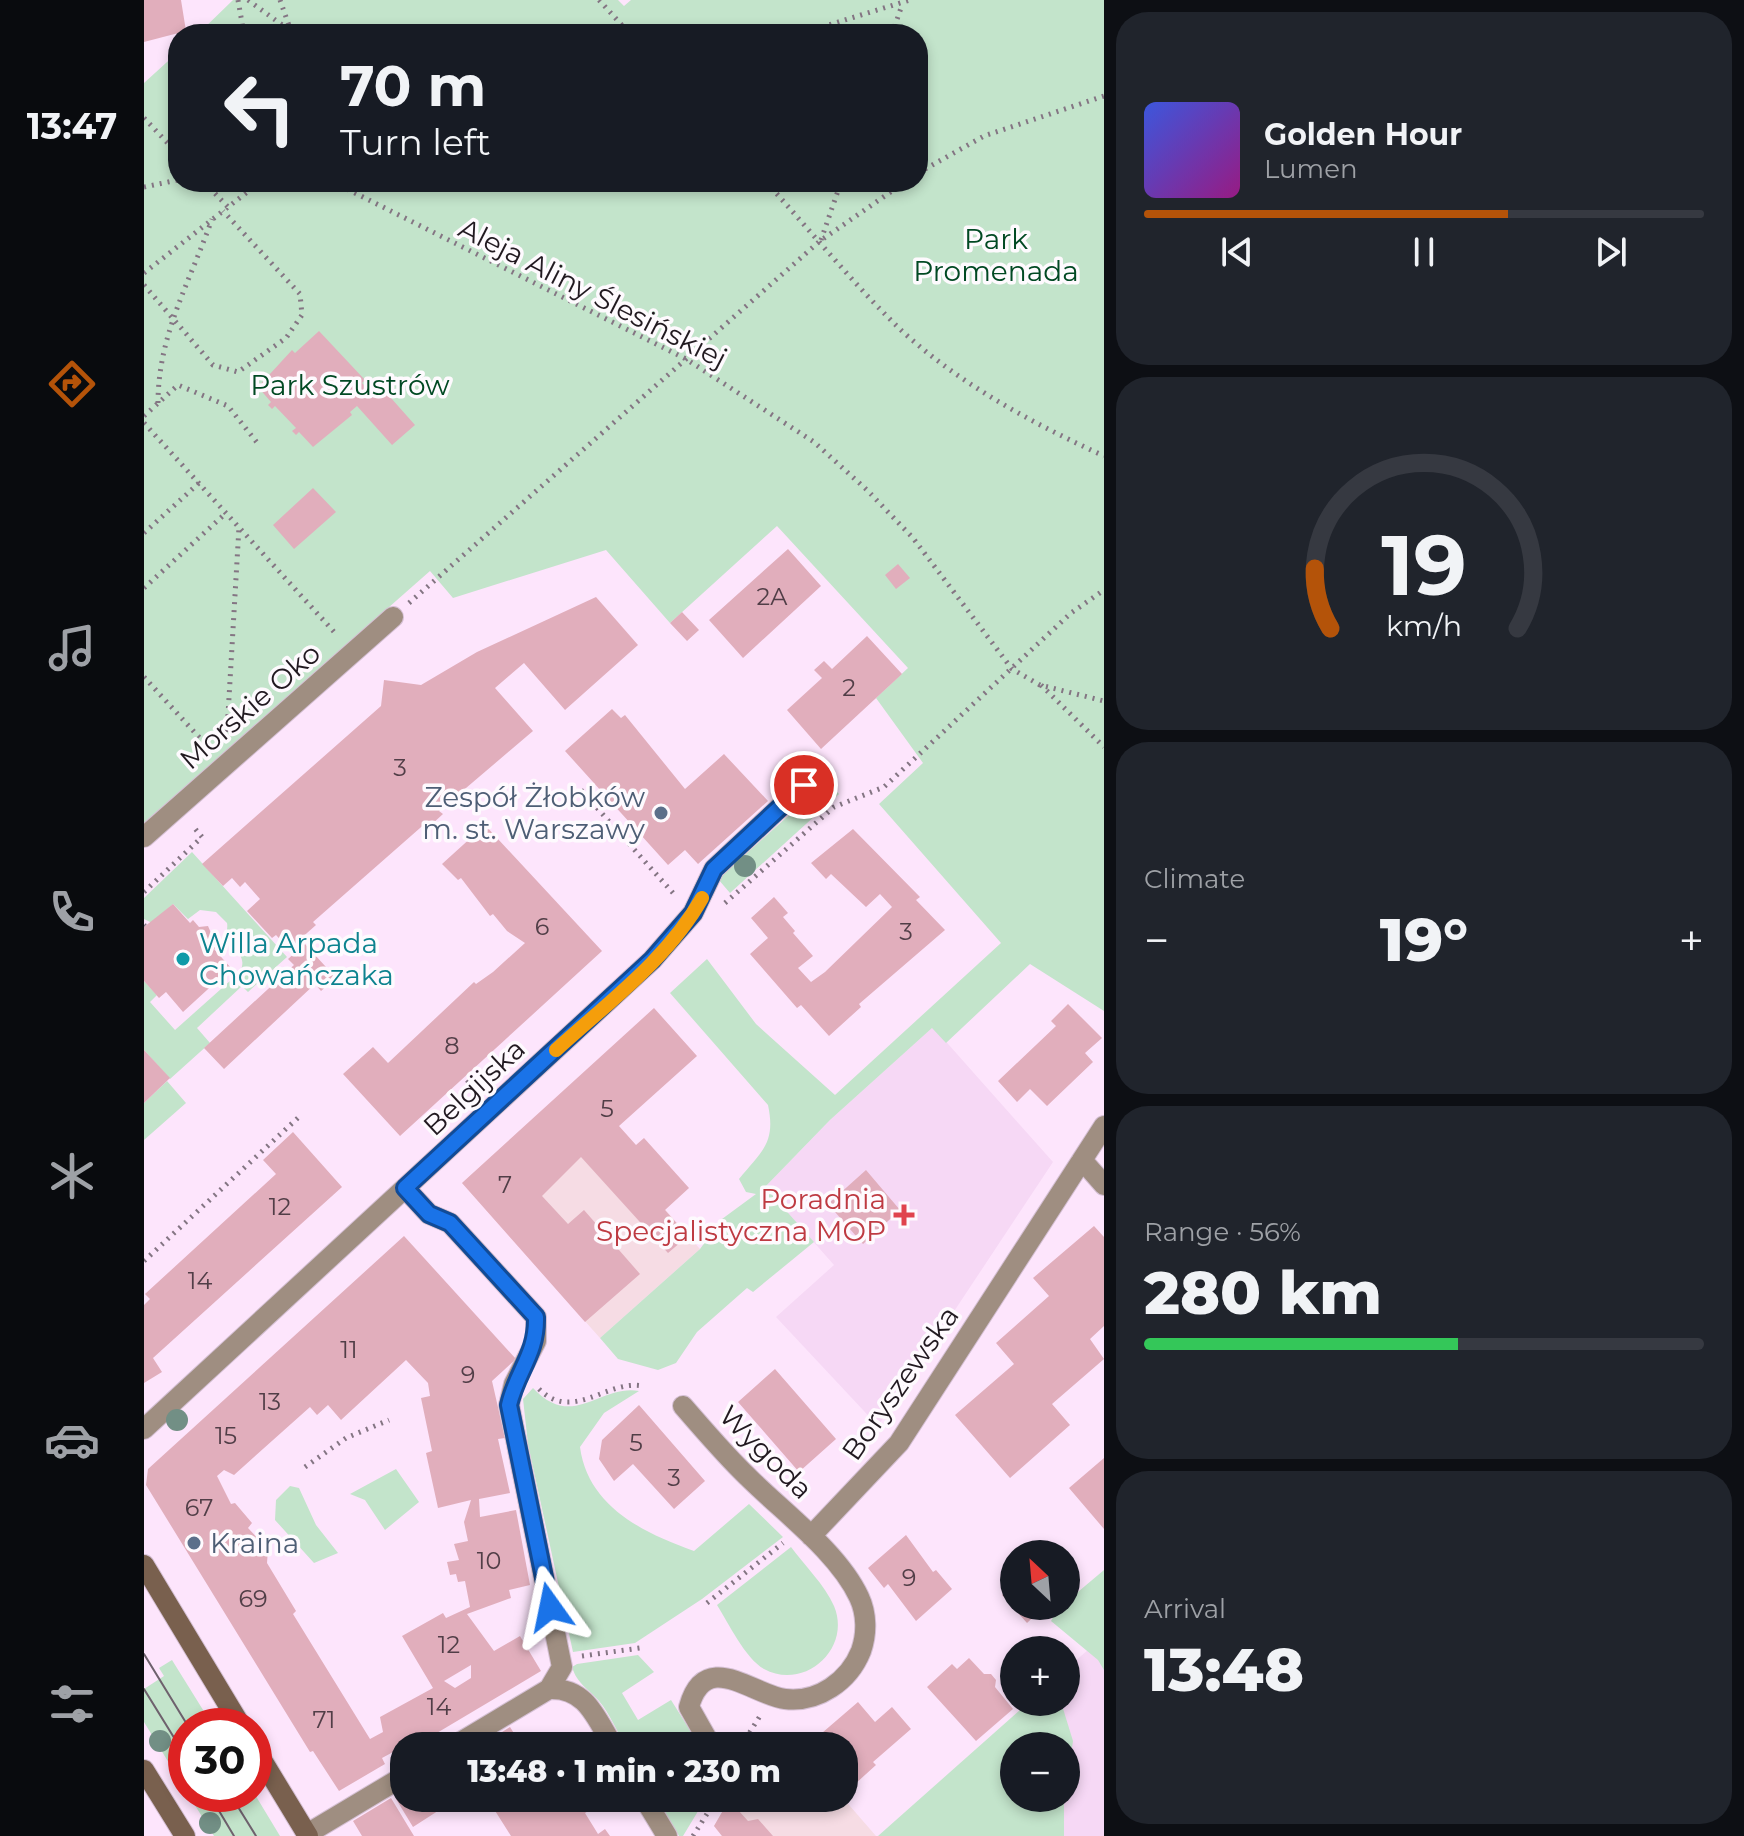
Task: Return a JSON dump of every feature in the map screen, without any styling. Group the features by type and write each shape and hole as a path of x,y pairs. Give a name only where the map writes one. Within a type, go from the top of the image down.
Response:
{"main road":[{"path":"144,1565 230,1708"},
{"path":"272,1777 307,1835"},
{"path":"148,1781 185,1836"}],"street":[{"name":"Morskie Oko","path":"144,837 393,617"},
{"name":"Belgijska","path":"144,1429 652,960 693,913 714,869 820,770"},
{"name":"Boryszewska","path":"811,1536 899,1443 1104,1126"},
{"path":"1082,1160 1104,1185"},
{"path":"405,1188 429,1214 450,1223 536,1317 536,1341 514,1384 509,1405 567,1658 549,1689 477,1732"},
{"name":"Wygoda","path":"683,1406 747,1477 811,1536"},
{"path":"703,1732 689,1707 691,1698 709,1681 737,1679 783,1699 806,1700 829,1689 855,1663 866,1629 859,1596 811,1536"},
{"path":"549,1689 574,1691 587,1702 605,1732"},
{"path":"307,1835 390,1785"},
{"path":"652,1812 667,1836"}],"path":[{"path":"238,0 242,24"},
{"path":"248,0 280,24"},
{"path":"280,0 288,24"},
{"path":"599,0 621,24"},
{"path":"834,24 910,0"},
{"path":"896,24 903,4"},
{"path":"928,167 984,136 1104,96"},
{"path":"144,118 168,143"},
{"path":"144,187 168,182"},
{"path":"144,285 213,365 238,372 286,338 302,315 300,294 212,192"},
{"path":"144,273 247,192"},
{"name":"Aleja Aliny Ślesińskiej","path":"350,192 686,359 814,442 867,490 913,538 1012,669 1040,685 1104,701"},
{"path":"775,192 902,330 937,359 1009,408 1104,456"},
{"path":"820,241 837,192"},
{"path":"393,617 820,241 891,192"},
{"path":"158,403 158,370 172,317 212,219"},
{"path":"144,416 178,385 228,406 259,445"},
{"path":"144,423 353,652"},
{"path":"144,533 199,483"},
{"path":"144,588 226,513"},
{"path":"225,765 239,527"},
{"path":"726,904 834,807 884,787 1071,613 1104,590"},
{"path":"144,677 225,765"},
{"path":"1040,685 1104,747"},
{"path":"581,790 673,893"},
{"path":"144,892 189,849"},
{"path":"144,1261 301,1115"},
{"path":"536,1385 553,1399 567,1403 643,1386"},
{"path":"305,1467 346,1438 389,1420"},
{"path":"707,1603 784,1542"},
{"path":"567,1658 640,1648"},
{"path":"749,1732 762,1711"},
{"path":"693,1836 708,1812"}],"shaded area":[{"name":"Poradnia Specjalistyczna MOP","path":"933,1027 1053,1162 878,1426 776,1317 834,1265 765,1187 830,1120"},
{"path":"562,1093 700,1249 600,1338 462,1183"},
{"path":"1104,1636 1104,1836 1030,1836 1037,1812 1080,1812 1080,1732 1062,1732 1056,1716 1080,1716 1080,1657"},
{"path":"722,1812 855,1812 876,1836 722,1836 714,1826"}],"green space":[{"name":"Park Szustrów","path":"233,0 618,0 624,6 631,0 1104,0 1104,1011 1030,964 946,1043 932,1028 830,1120 765,1187 814,1242 753,1292 747,1288 697,1332 676,1363 658,1370 618,1359 600,1338 700,1249 722,1219 756,1194 746,1192 739,1179 765,1146 770,1129 768,1105 670,993 707,959 756,1024 835,1095 1001,943 879,804 923,763 876,698 908,668 777,526 670,623 606,550 453,598 430,571 144,823 144,83 168,61 168,192 928,192 928,24 208,24"},
{"path":"827,781 839,794 730,893 718,879"},
{"path":"192,852 287,957 248,992 242,986 197,1028 210,1043 170,1079 144,1050 144,981 157,995 150,1002 175,1030 240,972 242,966 241,956 227,937 227,923 216,912 200,910 188,919 173,904 152,923 144,919 144,898"},
{"path":"167,1081 186,1103 144,1140 144,1103"},
{"path":"533,1388 547,1400 561,1406 574,1406 625,1391 639,1391 604,1413 580,1447 594,1486 606,1502 638,1526 694,1551 749,1504 783,1537 702,1599 635,1643 573,1652 528,1444 523,1399"},
{"path":"396,1469 419,1502 385,1530 365,1500 350,1494"},
{"path":"290,1486 299,1488 316,1525 338,1553 314,1563 275,1520 276,1500"},
{"path":"791,1547 825,1590 838,1622 836,1637 821,1662 794,1674 779,1674 764,1669 750,1657 717,1605"},
{"path":"1104,1570 1104,1670 1098,1660 1080,1645 1080,1636 1069,1636 1051,1621 1080,1620 1080,1590"},
{"path":"638,1655 654,1672 622,1693 638,1720 671,1700 691,1732 618,1732 603,1706 574,1673 572,1667"},
{"path":"172,1660 202,1708 168,1708 168,1761 144,1722 144,1689 164,1676 159,1668"},
{"path":"1013,1716 1065,1716 1070,1732 1000,1732 1000,1812 1064,1812 1064,1836 878,1836"},
{"path":"199,1812 265,1812 280,1836 214,1836"},
{"path":"665,1812 698,1812 683,1836 679,1836"}],"building":[{"path":"144,0 181,0 185,24 168,24 168,36 144,42"},
{"path":"319,331 365,380 362,383 373,394 378,384 386,385 391,398 415,425 392,445 357,406 350,412 352,415 313,447 299,432 296,435 292,431 296,428 275,406 272,409 268,405 271,402 258,387 292,350 295,353"},
{"path":"313,488 336,512 294,549 273,525"},
{"path":"788,549 821,586 743,658 709,620"},
{"path":"898,564 910,578 896,589 885,575"},
{"path":"596,597 638,645 565,710 524,663 495,688 533,731 439,811 443,814 431,825 428,821 313,922 316,925 289,949 276,935 272,938 247,911 260,899 245,882 240,887 232,878 223,886 202,864 381,706 384,680 421,685 477,652"},
{"path":"682,612 699,630 687,641 670,623"},
{"path":"867,636 902,674 821,749 787,710 822,678 814,670 824,661 832,669"},
{"path":"612,709 621,718 625,715 685,789 724,754 768,801 698,864 685,850 668,865 565,751"},
{"path":"485,825 602,951 400,1136 343,1074 373,1047 388,1063 474,982 476,984 493,972 525,943 507,931 493,914 490,916 461,878 458,880 442,864"},
{"path":"853,829 920,897 916,900 945,930 859,1004 861,1007 829,1036 801,1005 797,1008 750,954 768,938 751,918 774,897 788,913 783,917 795,931 793,933 813,956 798,968 811,982 825,972 892,907 880,894 866,907 831,874 826,879 811,863"},
{"name":"Willa Arpada Chowańczaka","path":"173,904 190,923 193,920 199,927 208,926 217,947 214,949 231,968 183,1012 166,992 159,998 144,981 144,927"},
{"path":"305,944 336,978 321,991 315,984 224,1069 204,1048 294,965 288,959"},
{"path":"1068,1004 1102,1038 1085,1053 1093,1062 1047,1106 1030,1089 1017,1102 998,1081 1056,1026 1051,1021"},
{"path":"654,1008 697,1056 619,1126 636,1145 644,1138 689,1188 665,1210 688,1236 668,1253 581,1157 542,1196 568,1224 584,1210 640,1274 585,1322 462,1183"},
{"path":"144,1050 170,1078 144,1103"},
{"path":"293,1132 342,1187 153,1358 162,1372 144,1383 144,1305 150,1299 145,1294 276,1174 263,1160"},
{"path":"866,1170 900,1210 863,1244 828,1204"},
{"path":"1094,1226 1104,1237 1104,1326 1090,1339 1104,1359 1052,1404 1070,1425 1010,1478 955,1415 1014,1364 996,1343 1049,1296 1033,1278"},
{"path":"404,1236 516,1359 492,1381 505,1438 498,1439 510,1493 479,1499 480,1517 516,1510 530,1585 509,1590 511,1598 467,1614 494,1651 520,1636 541,1671 439,1732 390,1732 390,1754 382,1758 385,1764 339,1791 313,1751 310,1752 146,1485 148,1469","holes":["406,1360 428,1383 430,1396 421,1398 432,1451 426,1453 438,1508 471,1500 464,1522 468,1541 454,1544 459,1560 447,1562 450,1575 456,1574 458,1582 465,1581 470,1607 446,1618 443,1613 402,1636 433,1688 380,1717 383,1732 370,1739 293,1614 296,1611 267,1563 268,1549 248,1528 252,1523 235,1503 231,1504 217,1476 224,1470 234,1475 310,1407 317,1415 328,1405 341,1420","471,1665 471,1678 455,1688 444,1681"]},
{"path":"775,1369 836,1439 799,1472 738,1402"},
{"path":"639,1405 705,1481 674,1509 633,1464 614,1481 599,1459 602,1440"},
{"path":"1104,1458 1104,1529 1069,1488"},
{"path":"906,1535 933,1572 936,1570 952,1589 916,1621 888,1584 884,1588 868,1568"},
{"path":"969,1658 984,1674 991,1674 1000,1693 1000,1716 1005,1716 976,1741 927,1687 952,1664 957,1669"},
{"path":"858,1702 875,1722 892,1707 911,1729 873,1762 876,1765 858,1781 858,1732 823,1732"},
{"path":"390,1799 390,1812 399,1812 414,1836 362,1836 353,1821"},
{"path":"404,1812 436,1812 413,1827"},
{"path":"496,1812 587,1812 598,1834 605,1829 610,1836 511,1836"},
{"path":"722,1812 740,1812 748,1821 758,1819 773,1836 722,1836 714,1826"}],"tram line":[{"path":"144,1654 177,1708"},
{"path":"144,1689 168,1728"},
{"path":"220,1812 234,1836"},
{"path":"241,1812 256,1836"}],"slow traffic":[{"path":"556,1050 652,960 686,923 702,898"}],"place":[{"name":"Zespół Żłobków m. st. Warszawy","path":"661,813"},
{"name":"Willa Arpada Chowańczaka","path":"183,959"},
{"name":"Poradnia Specjalistyczna MOP","path":"904,1215"},
{"name":"Kraina","path":"194,1543"}],"route":[{"path":"550,1607 509,1405 514,1384 536,1341 536,1317 450,1223 429,1214 405,1188 673,939 693,913 714,869 804,785"}],"park label":[{"name":"Park Promenada","path":"996,255"}]}
